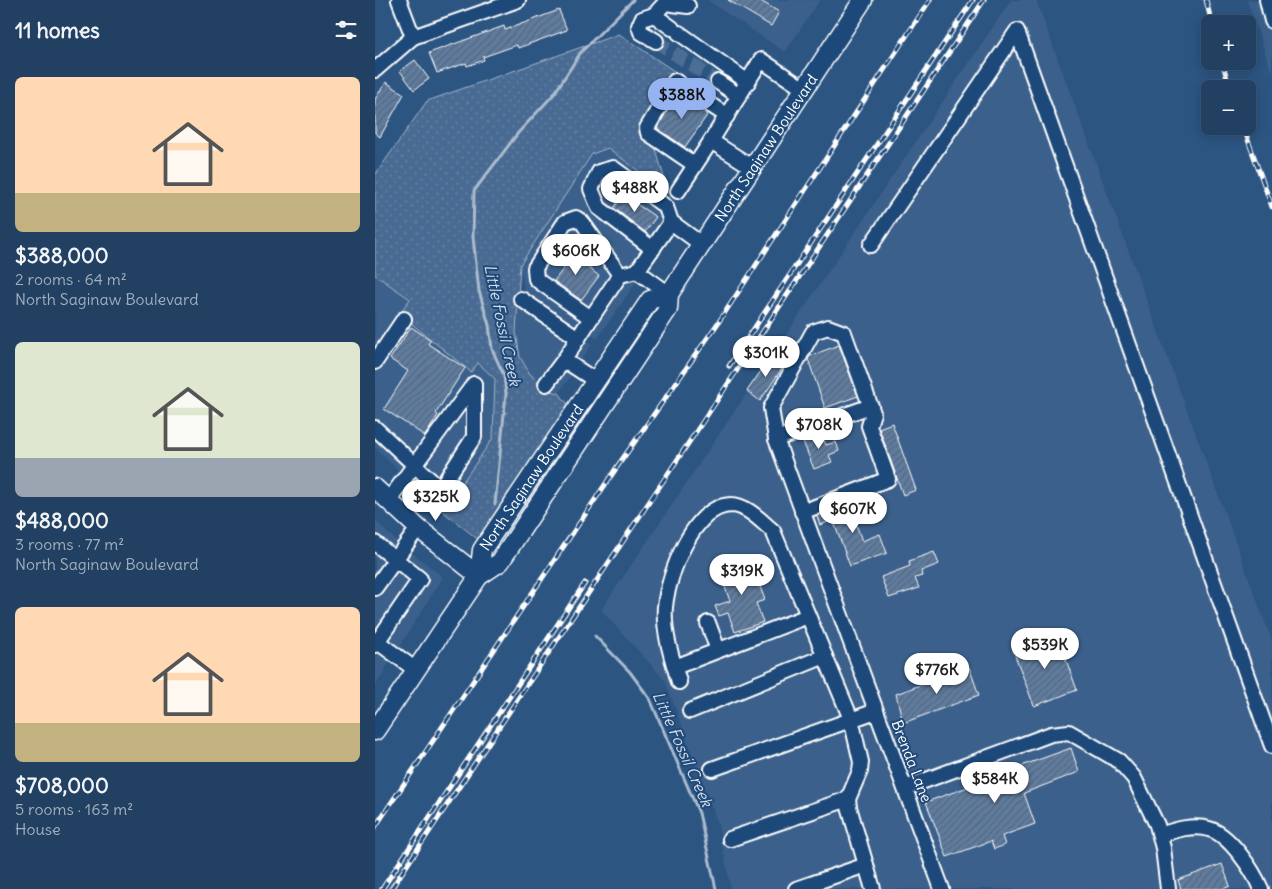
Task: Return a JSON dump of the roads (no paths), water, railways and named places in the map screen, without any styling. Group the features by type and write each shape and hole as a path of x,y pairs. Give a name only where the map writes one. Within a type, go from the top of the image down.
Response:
{"main road":[{"name":"North Saginaw Boulevard","path":"375,732 479,576 500,562 668,309 669,294 861,1"},
{"name":"North Saginaw Boulevard","path":"479,576 483,550 650,300 669,294"},
{"path":"375,488 418,528 479,576"}],"street":[{"path":"399,0 413,37"},
{"path":"375,70 413,37 518,0"},
{"path":"1267,0 1272,21"},
{"path":"656,41 641,32 639,26 642,19 654,15 665,3 688,6"},
{"path":"654,15 748,82"},
{"path":"871,245 1017,31 1272,746"},
{"path":"678,191 761,60 804,89"},
{"path":"695,165 648,133 647,128 675,81 727,116"},
{"path":"718,82 739,96"},
{"path":"711,141 752,167"},
{"path":"653,249 599,208 591,189 599,172 613,168 666,206 671,222 701,244"},
{"path":"591,318 541,284 535,273 535,268 565,222 576,218 582,222 620,275"},
{"path":"547,384 620,275 637,271 671,222"},
{"path":"637,271 669,294"},
{"path":"521,299 578,338"},
{"path":"375,362 404,319"},
{"name":"Brenda Lane","path":"871,406 845,334 828,327 813,332 771,408 776,439 942,889"},
{"path":"563,360 596,381"},
{"path":"375,428 415,466 440,489 474,437 474,384 458,406 415,466 389,502"},
{"path":"776,439 871,406 873,413 869,426 888,478 802,512"},
{"path":"679,682 667,636 665,607 680,551 708,512 732,505 750,512 773,531 851,719 861,762 860,771 848,799 873,889"},
{"path":"375,588 418,528"},
{"path":"375,543 419,579 376,643 417,670"},
{"path":"675,667 808,616"},
{"path":"708,623 718,650"},
{"path":"690,711 825,656"},
{"path":"711,769 876,711"},
{"path":"905,788 1051,734 1069,732 1119,761 1134,778 1160,835 1168,889"},
{"path":"730,840 848,799"},
{"path":"1160,835 1188,828 1209,828 1219,833 1243,859 1261,889"},
{"path":"796,889 866,865"}],"waterway":[{"name":"Little Fossil Creek","path":"495,504 506,394 504,376 492,349 489,325 479,291 473,237 474,191 518,133 554,94 581,52 633,0"},
{"name":"Little Fossil Creek","path":"595,636 630,672 650,699 699,813 716,889"}],"tunnel":[{"path":"656,41 718,82"}],"railway":[{"path":"375,827 619,464 718,323 930,0"},
{"path":"729,366 973,0"},
{"path":"391,889 984,0"},
{"path":"1206,0 1210,15"},
{"path":"1225,70 1227,80"},
{"path":"1246,135 1272,207"},
{"path":"382,889 585,583"}]}
